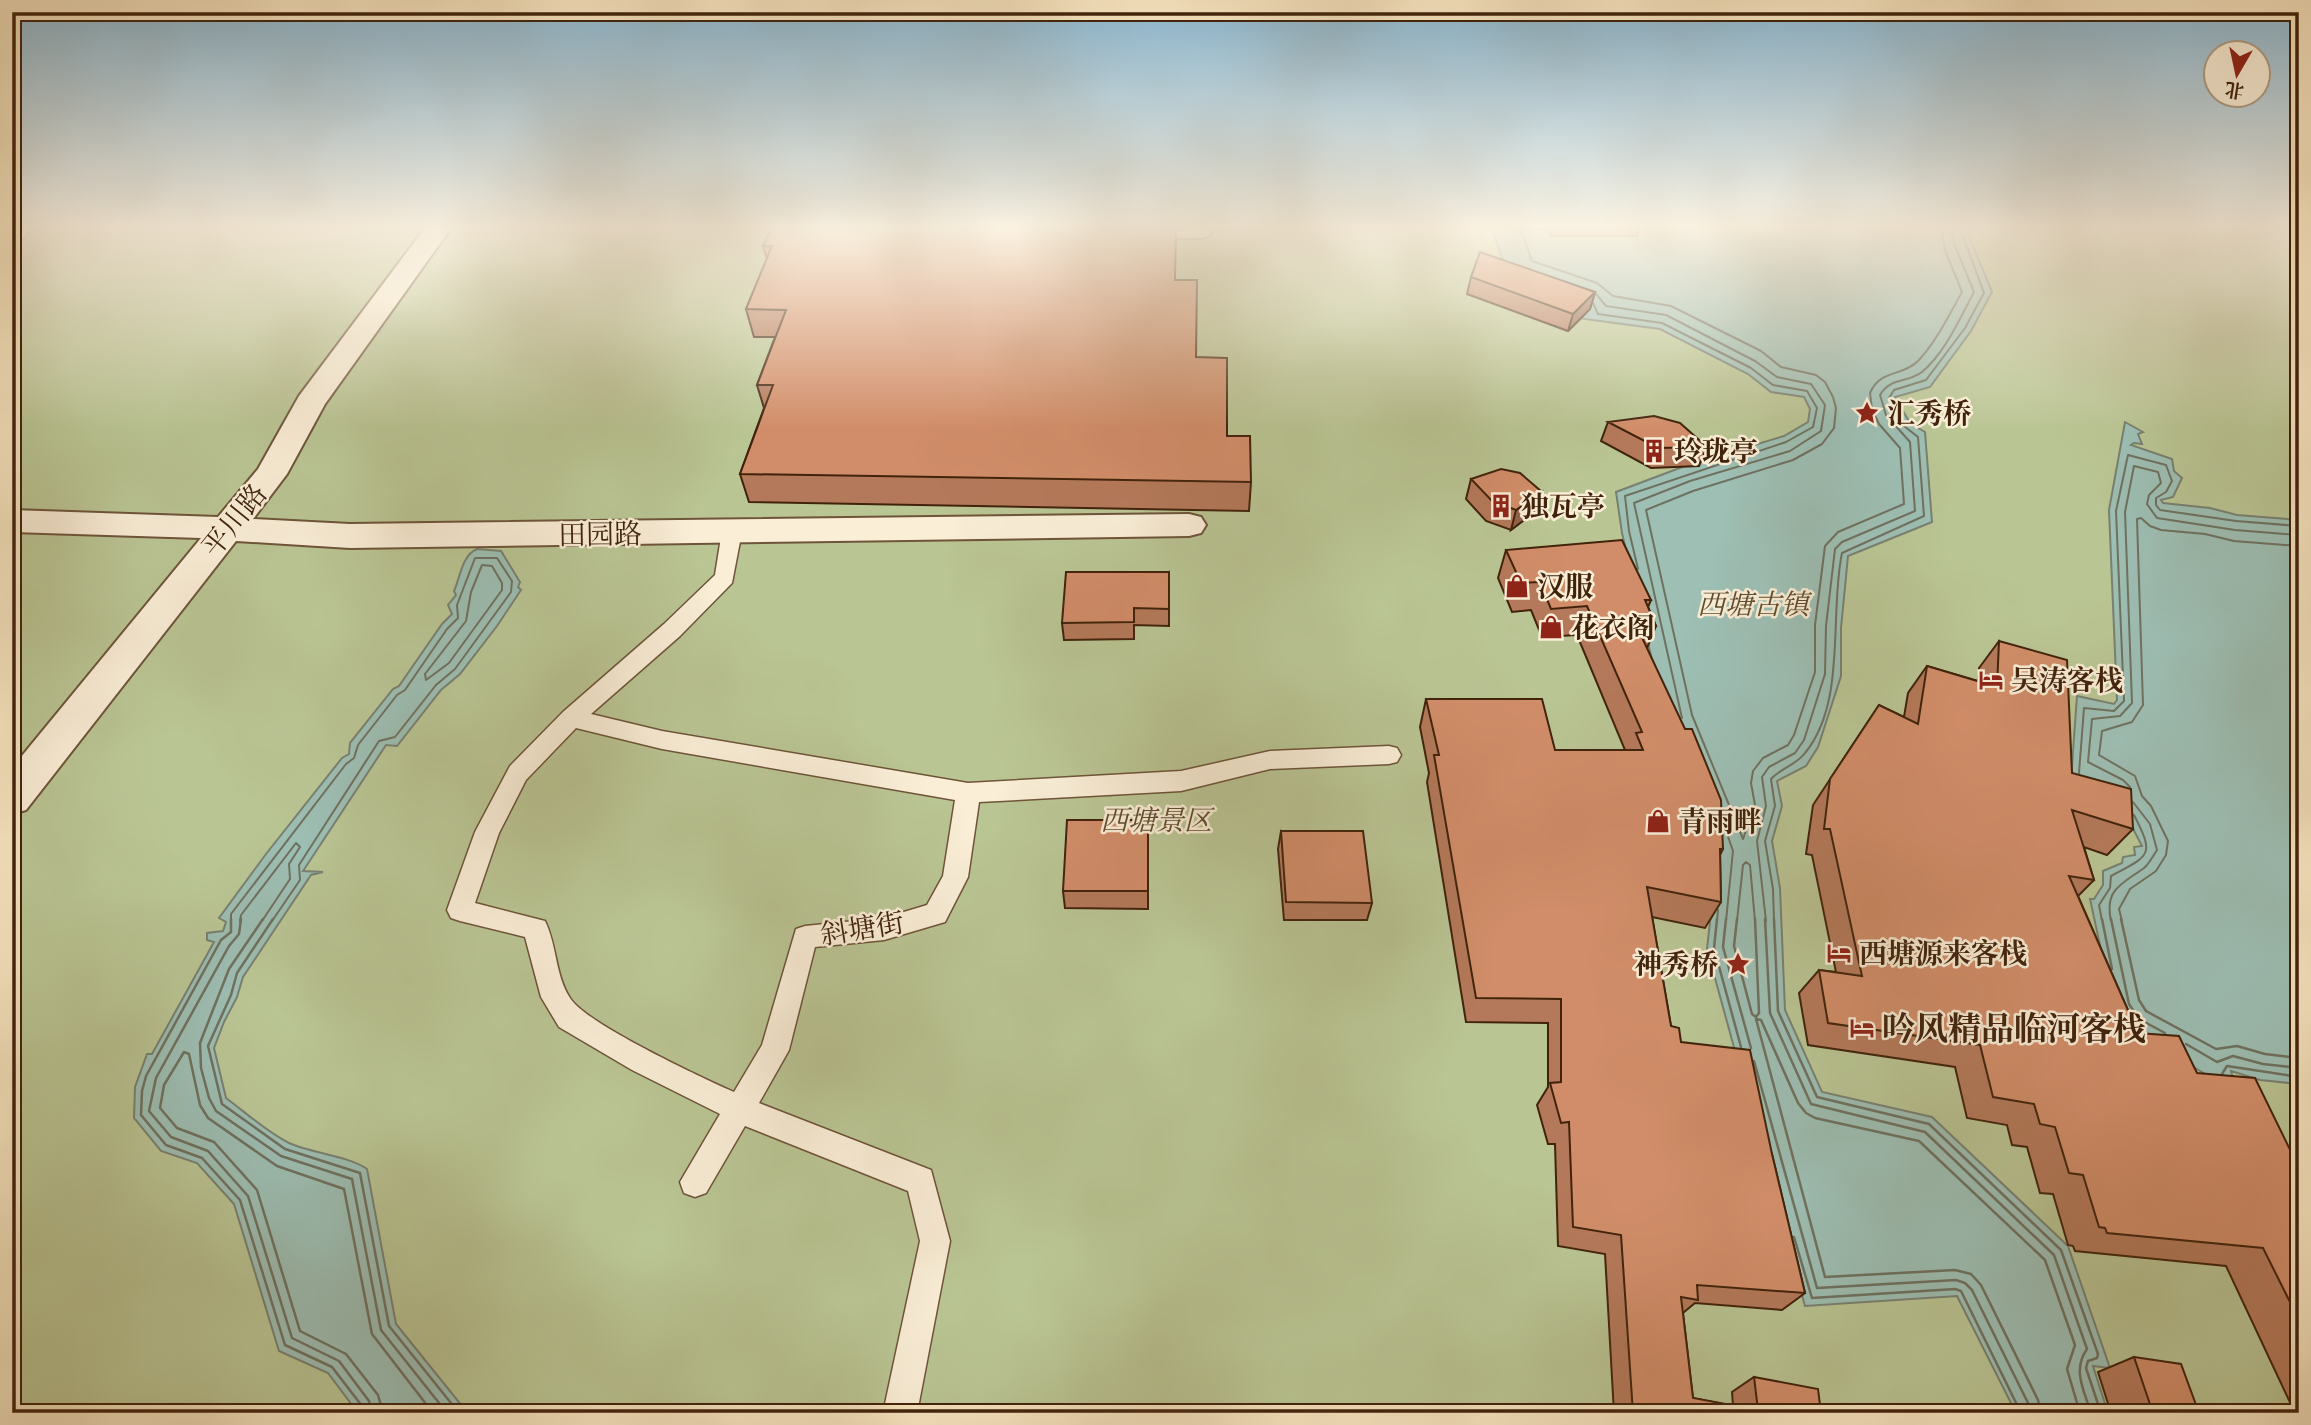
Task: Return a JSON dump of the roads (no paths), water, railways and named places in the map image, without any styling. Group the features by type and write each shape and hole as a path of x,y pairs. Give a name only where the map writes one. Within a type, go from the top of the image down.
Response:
{"street":[{"name":"平川路","path":"12,798 271,474 310,403 389,294"},
{"name":"田园路","path":"12,522 350,537 1189,525"}],"lane":[{"path":"732,531 725,578 672,630 571,719 518,773 486,832 460,910 536,929 543,966 565,1014 621,1049 741,1108 848,1155 920,1181 934,1241 900,1413"},
{"path":"571,719 662,740 968,793 1181,781 1270,760 1389,755"},
{"name":"斜塘街","path":"695,1181 775,1050 806,937 884,929 936,914 955,877 968,793"}],"water":[{"path":"1535,294 1991,294 1971,331 1930,387 1895,397 1910,423 1925,432 1932,522 1848,556 1841,628 1841,676 1818,747 1806,766 1777,781 1782,806 1772,841 1780,888 1785,1010 1822,1092 1932,1117 2068,1246 2110,1368 2093,1366 2108,1413 2016,1413 1957,1296 1805,1306 1707,949 1718,852 1667,723 1622,533 1616,492 1685,466 1784,436 1808,422 1810,409 1804,397 1771,392 1748,374 1660,329 1581,318 1589,308"},
{"path":"2125,422 2143,432 2138,434 2142,444 2131,445 2172,459 2174,471 2182,478 2173,497 2161,500 2163,503 2210,508 2237,515 2299,520 2299,1084 2260,1080 2231,1071 2237,1092 2139,1036 2114,1010 2090,899 2094,899 2103,885 2103,871 2122,863 2123,857 2135,855 2134,847 2142,846 2128,819 2070,793 2077,696 2114,704 2117,700 2109,510"},
{"path":"477,549 501,551 520,582 518,587 521,590 460,674 441,690 397,746 386,745 303,871 323,872 311,875 243,977 214,1048 226,1098 281,1139 367,1169 396,1324 462,1406 473,1413 358,1413 328,1373 279,1351 234,1204 197,1163 161,1151 134,1118 135,1087 147,1054 152,1054 214,942 207,940 207,933 223,931 226,922 219,918 342,758 349,754 350,743 393,689 399,686 442,624 452,614 448,605 456,595 454,591 462,567 468,556"}],"place":[{"name":"汇秀桥","path":"1867,413"},
{"name":"玲珑亭","path":"1654,451"},
{"name":"独瓦亭","path":"1501,506"},
{"name":"汉服","path":"1517,586"},
{"name":"花衣阁","path":"1551,627"},
{"name":"吴涛客栈","path":"1991,680"},
{"name":"青雨畔","path":"1658,821"},
{"name":"西塘源来客栈","path":"1839,953"},
{"name":"神秀桥","path":"1738,964"},
{"name":"吟风精品临河客栈","path":"1862,1028"}],"park label":[{"name":"西塘古镇","path":"1753,604"},
{"name":"西塘景区","path":"1156,820"}]}
